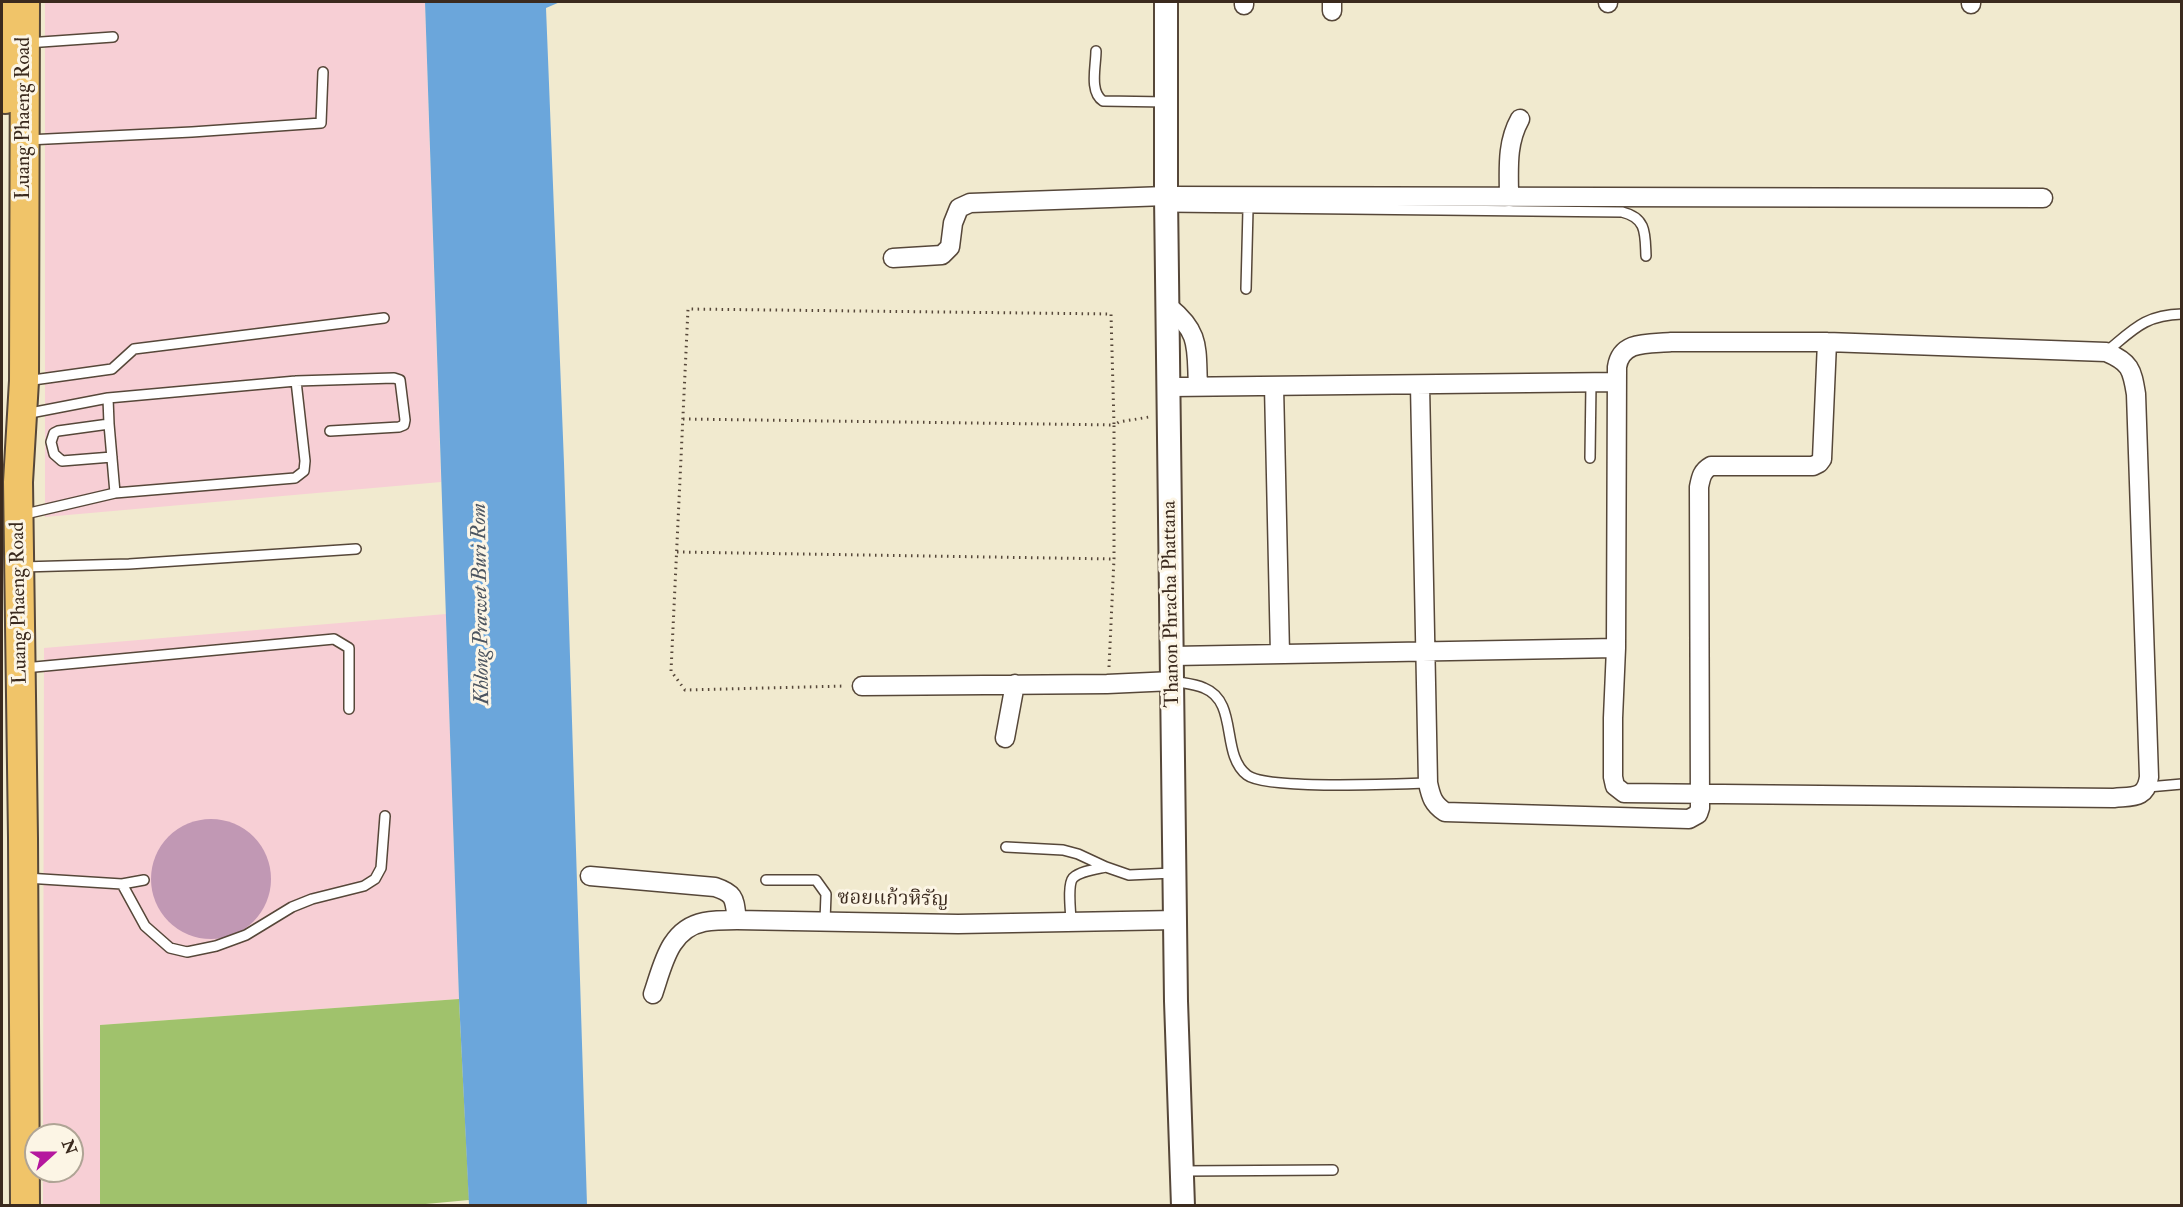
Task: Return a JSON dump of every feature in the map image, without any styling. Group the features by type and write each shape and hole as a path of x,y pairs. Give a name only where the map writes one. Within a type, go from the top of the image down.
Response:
{"main road":[{"path":"5,2 7,302 18,482"},
{"name":"Luang Phaeng Road","path":"25,2 24,381 18,482 25,1206"}],"street":[{"name":"Thanon Phracha Phattana","path":"1166,2 1176,1001 1183,1206"},
{"path":"1509,198 1509,150 1514,130 1520,119"},
{"path":"893,258 942,255 950,247 953,223 959,208 970,203 1509,198 2043,198"},
{"path":"1169,308 1190,327 1196,340 1198,386"},
{"path":"1671,342 1827,342 2106,352 2127,363 2133,374 2136,394 2149,765 2148,787 2143,792 2114,798 1700,795 1624,793 1615,786 1613,718 1616,648 1617,382 1618,356 1625,349 1638,345 1671,342"},
{"path":"1420,386 1428,783 1435,805 1445,812 1689,819 1698,814 1700,808 1699,487 1701,477 1706,469 1712,466 1816,466 1820,463 1827,342"},
{"path":"1170,387 1617,382"},
{"path":"1274,386 1280,654"},
{"path":"1173,656 1616,648"},
{"path":"862,686 1107,684 1173,681"},
{"path":"1005,738 1015,684"},
{"path":"590,876 715,887 730,892 734,899 736,920"},
{"name":"ซอยแก้วหิรัญ","path":"653,994 668,951 684,929 704,922 736,920 958,924 1176,920"}],"lane":[{"path":"25,44 113,37"},
{"path":"1096,51 1095,91 1097,97 1103,100 1167,102"},
{"path":"25,140 321,123 323,72"},
{"path":"1167,202 1248,209 1622,212 1631,214 1643,227 1646,256"},
{"path":"1246,289 1248,209"},
{"path":"2106,352 2154,316 2181,314"},
{"path":"24,381 112,369 134,349 384,318"},
{"path":"22,414 108,398 296,381 394,378 400,380 405,420 399,428 330,431"},
{"path":"19,515 115,493 295,477 304,471 305,461 296,381"},
{"path":"1590,458 1591,383"},
{"path":"108,398 115,493"},
{"path":"109,424 58,431 54,433 51,442 54,454 62,461 112,457"},
{"path":"19,567 129,564 356,549"},
{"path":"21,668 334,639 349,648 349,709"},
{"path":"1173,681 1204,688 1216,695 1226,715 1236,761 1247,776 1267,782 1366,785 1428,783"},
{"path":"2148,787 2181,784"},
{"path":"122,884 145,926 170,948 187,952 216,946 246,935 292,907 312,899 364,886 375,879 381,868 385,816"},
{"path":"1006,847 1063,850 1129,874 1175,873"},
{"path":"1071,922 1070,885 1073,878 1106,867"},
{"path":"23,878 122,884 144,880"},
{"path":"766,880 816,880 826,894 825,921"},
{"path":"1183,1171 1333,1170"}],"path":[{"path":"862,686 685,690 671,671 688,309 1111,314 1114,559 1107,684"},
{"path":"683,419 1114,425 1119,422 1170,414"},
{"path":"677,552 1114,559"}],"shaded area":[{"path":"45,2 425,2 441,482 45,517"},
{"path":"446,614 459,999 101,1025 100,1205 43,1206 43,1183 84,1183 84,1123 43,1123 44,648"}],"green space":[{"path":"459,999 469,1200 404,1206 100,1206 100,1025"}],"water":[{"name":"Khlong Prawet Buri Rom","path":"425,2 560,2 546,8 564,463 587,1205 469,1205 459,999"}],"building":[{"path":"211,819 234,824 253,837 266,856 271,879 266,902 253,921 234,934 211,939 188,934 169,921 156,902 151,879 156,856 169,837 188,824"}]}
